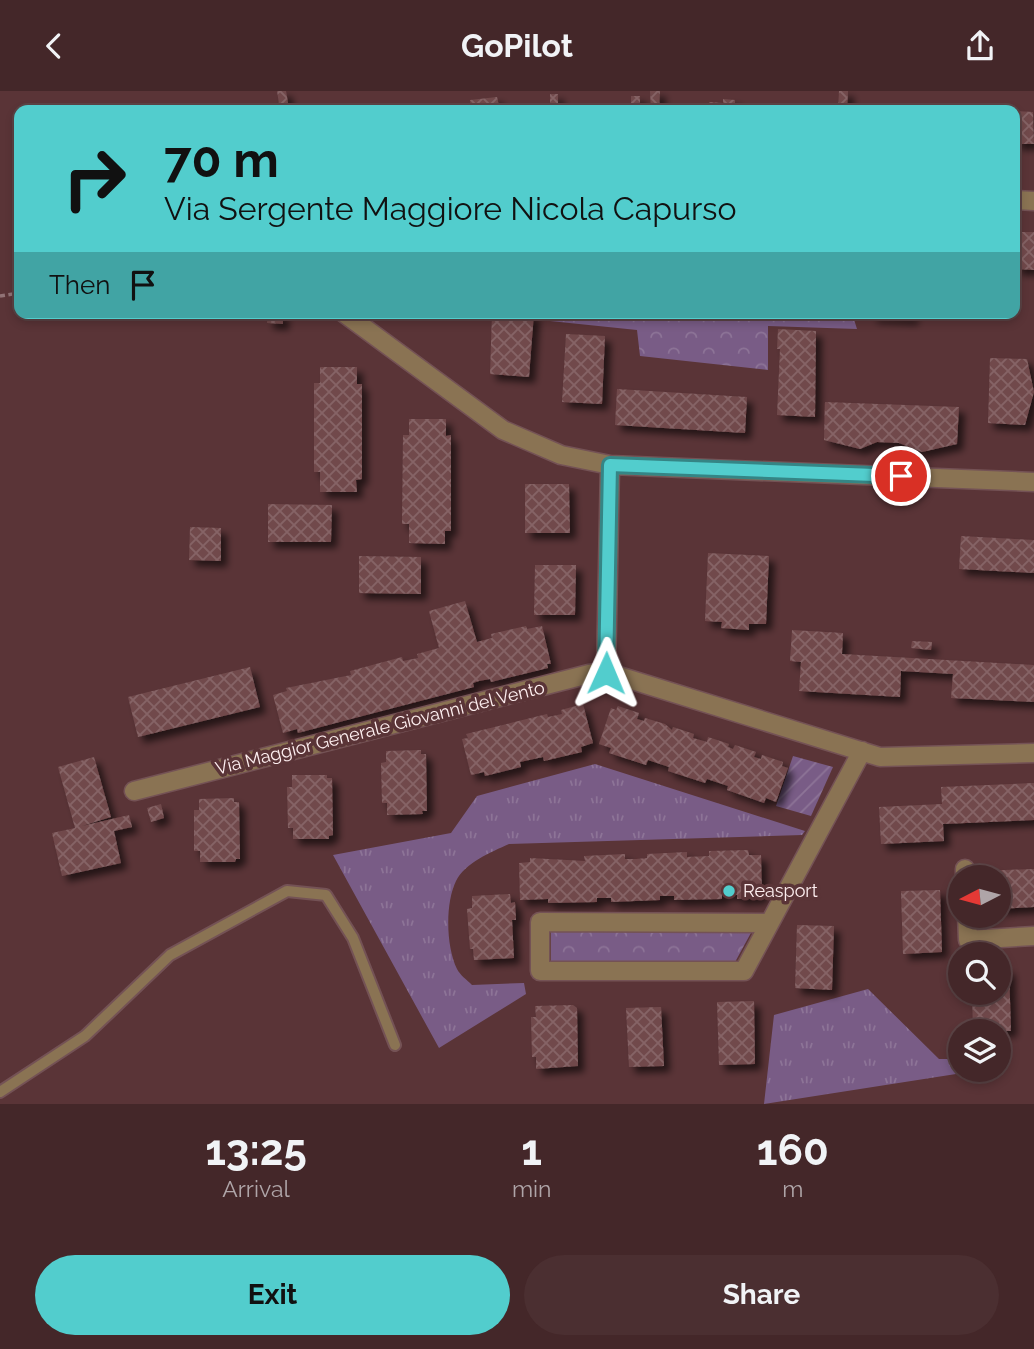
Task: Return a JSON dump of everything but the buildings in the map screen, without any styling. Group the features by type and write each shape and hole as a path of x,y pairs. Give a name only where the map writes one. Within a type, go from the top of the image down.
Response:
{"street":[{"path":"352,319 503,430 561,455 610,465 1034,482"},
{"path":"606,673 610,465"},
{"name":"Via Maggior Generale Giovanni del Vento","path":"134,791 589,674 606,673 880,757 1034,753"},
{"path":"769,923 540,922 540,971 744,971 862,751"},
{"path":"968,928 968,940 1034,936"}],"lane":[{"path":"0,1092 85,1035 170,955 287,891 326,895 353,938 395,1045"}],"green space":[{"path":"854,319 857,329 768,326 768,370 640,356 637,330 550,321"},
{"path":"793,756 833,767 811,816 776,806"},
{"path":"595,764 805,831 802,835 509,844 479,859 460,875 452,890 448,925 453,960 458,971 472,985 524,983 526,994 439,1048 333,855 451,833 477,796"},
{"path":"551,930 752,931 734,964 551,964"},
{"path":"868,989 939,1059 948,1059 948,1075 764,1104 774,1015"}],"place":[{"name":"Reasport","path":"729,891"}],"route":[{"path":"606,673 610,465 901,476"}]}
